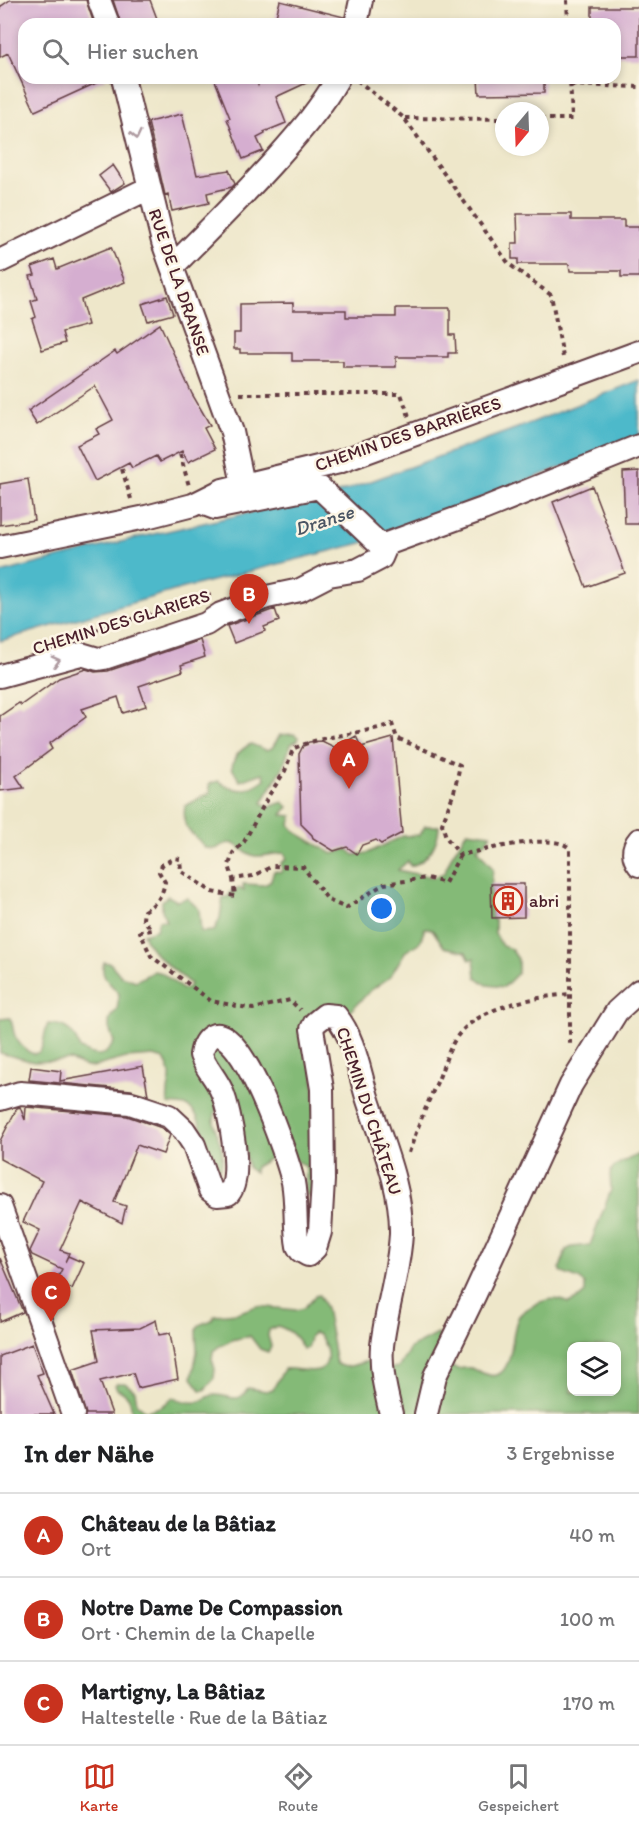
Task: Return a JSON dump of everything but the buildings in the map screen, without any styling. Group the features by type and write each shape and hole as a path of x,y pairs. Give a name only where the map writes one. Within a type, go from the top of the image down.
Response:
{"street":[{"path":"99,0 106,18"},
{"path":"357,18 361,0"},
{"name":"RUE DE LA DRANSE","path":"124,84 163,242 232,432 243,484"},
{"path":"172,267 249,189 325,101 335,84"},
{"path":"0,261 148,188"},
{"name":"CHEMIN DES BARRIÈRES","path":"0,547 146,517 243,484 339,462 639,352"},
{"path":"381,546 483,509 639,447"},
{"path":"0,676 81,654 98,659 104,658 207,624 221,614 267,597 306,587 329,575 358,570 376,562 383,554 381,546 319,487 215,508 197,498"},
{"path":"639,840 634,847 634,854 639,865"},
{"path":"426,1414 435,1376 476,1294 572,1085 617,1011 639,991"},
{"name":"CHEMIN DU CHÂTEAU","path":"0,1099 20,1093 130,1102 161,1113 176,1121 194,1145 210,1190 217,1195 228,1194 234,1187 236,1173 230,1118 222,1092 201,1055 204,1043 209,1038 214,1035 225,1037 235,1046 265,1100 279,1136 293,1182 298,1246 308,1255 315,1248 320,1232 323,1180 322,1089 312,1032 319,1019 329,1014 336,1016 344,1027 398,1190 401,1233 382,1347 382,1374 391,1414"},
{"path":"0,1206 73,1414"}],"path":[{"path":"567,0 568,18"},
{"path":"362,84 404,118 509,264 551,295 567,377"},
{"path":"549,119 572,119 571,85 639,87"},
{"path":"404,118 495,119"},
{"path":"218,395 401,393 414,433"},
{"path":"180,454 197,498"},
{"path":"122,469 132,509"},
{"name":"CHEMIN DES GLARIERS","path":"82,634 218,591"},
{"path":"314,1025 290,1000 253,1009 211,1001 151,956 140,932 152,930 143,919 144,911 156,904 163,895 165,882 159,872 162,865 174,858 180,859 181,871 212,892 235,896 229,865 234,853 244,842 269,795 285,771 293,749 309,741 374,730 392,724 397,738 460,765 454,792 442,824 446,837 460,855"},
{"path":"460,855 529,843 550,842 567,846 570,849 570,1051"},
{"path":"233,879 253,876 273,866 303,867 328,900 346,908 384,884 427,878 445,883 460,855"},
{"path":"398,1190 417,1127 458,1036 473,1021 488,1013 522,1002 569,993"}],"green space":[{"path":"294,734 298,740 291,744 282,769 262,803 269,807 283,802 288,807 282,815 292,816 290,825 297,833 333,854 347,849 354,855 368,853 403,836 420,835 425,826 439,826 437,839 427,856 410,866 408,861 398,870 432,877 444,873 467,831 491,834 486,842 477,848 493,869 492,919 495,920 495,933 502,946 511,949 518,959 518,973 504,987 487,985 476,977 474,958 470,960 466,952 444,947 432,929 425,928 420,942 405,952 390,977 370,991 348,1013 304,1026 301,1041 313,1055 318,1192 307,1197 305,1192 306,1167 282,1151 255,1167 255,1173 248,1168 245,1150 220,1098 214,1121 222,1149 222,1161 221,1168 215,1170 194,1111 186,1106 168,1104 170,1072 164,1059 154,1056 126,1058 86,1067 69,1060 34,1062 0,1053 0,1019 10,1018 17,1039 31,1053 39,1052 42,1047 48,1024 65,1027 75,1038 80,1049 86,1052 100,1055 111,1048 114,1042 109,1022 117,1010 119,994 104,976 104,962 110,963 121,976 136,981 154,971 162,973 182,989 188,988 190,984 157,955 143,934 156,930 159,920 166,921 162,901 168,896 177,901 187,898 199,909 201,932 214,931 220,918 223,897 228,897 231,891 239,888 244,891 243,884 264,885 270,882 274,871 282,872 281,863 287,859 284,853 255,856 237,845 228,843 216,849 205,848 186,827 185,806 210,793 209,784 218,781 231,788 242,790 258,784 265,779 263,773 240,781 232,768 236,757 251,744 266,750 272,748 280,735"},
{"path":"639,1154 639,1414 132,1414 129,1399 115,1385 125,1383 135,1391 137,1404 146,1411 161,1407 173,1398 194,1402 214,1395 241,1397 248,1388 266,1391 273,1389 284,1369 310,1371 322,1369 327,1356 319,1335 314,1333 310,1336 307,1348 303,1349 293,1334 277,1326 269,1330 271,1346 268,1352 260,1349 250,1336 232,1340 213,1352 214,1378 205,1390 201,1390 192,1378 197,1352 196,1330 199,1325 211,1320 215,1315 237,1313 257,1306 296,1310 304,1308 315,1296 319,1295 326,1308 336,1363 341,1366 375,1361 380,1370 399,1367 410,1348 437,1334 443,1339 444,1364 457,1369 471,1368 487,1375 497,1375 507,1365 516,1322 521,1314 542,1301 554,1299 569,1303 585,1293 585,1284 579,1279 562,1273 560,1268 566,1250 590,1245 611,1190 612,1169"}],"water":[{"name":"Dranse","path":"639,380 639,438 362,543 184,588 0,641 0,573 136,538 338,493 523,426"}],"place":[{"name":"Notre Dame De Compassion","path":"249,624"},
{"name":"Château de la Bâtiaz","path":"349,789"},
{"name":"abri","path":"508,901"},
{"name":"Martigny, La Bâtiaz","path":"51,1322"}]}
